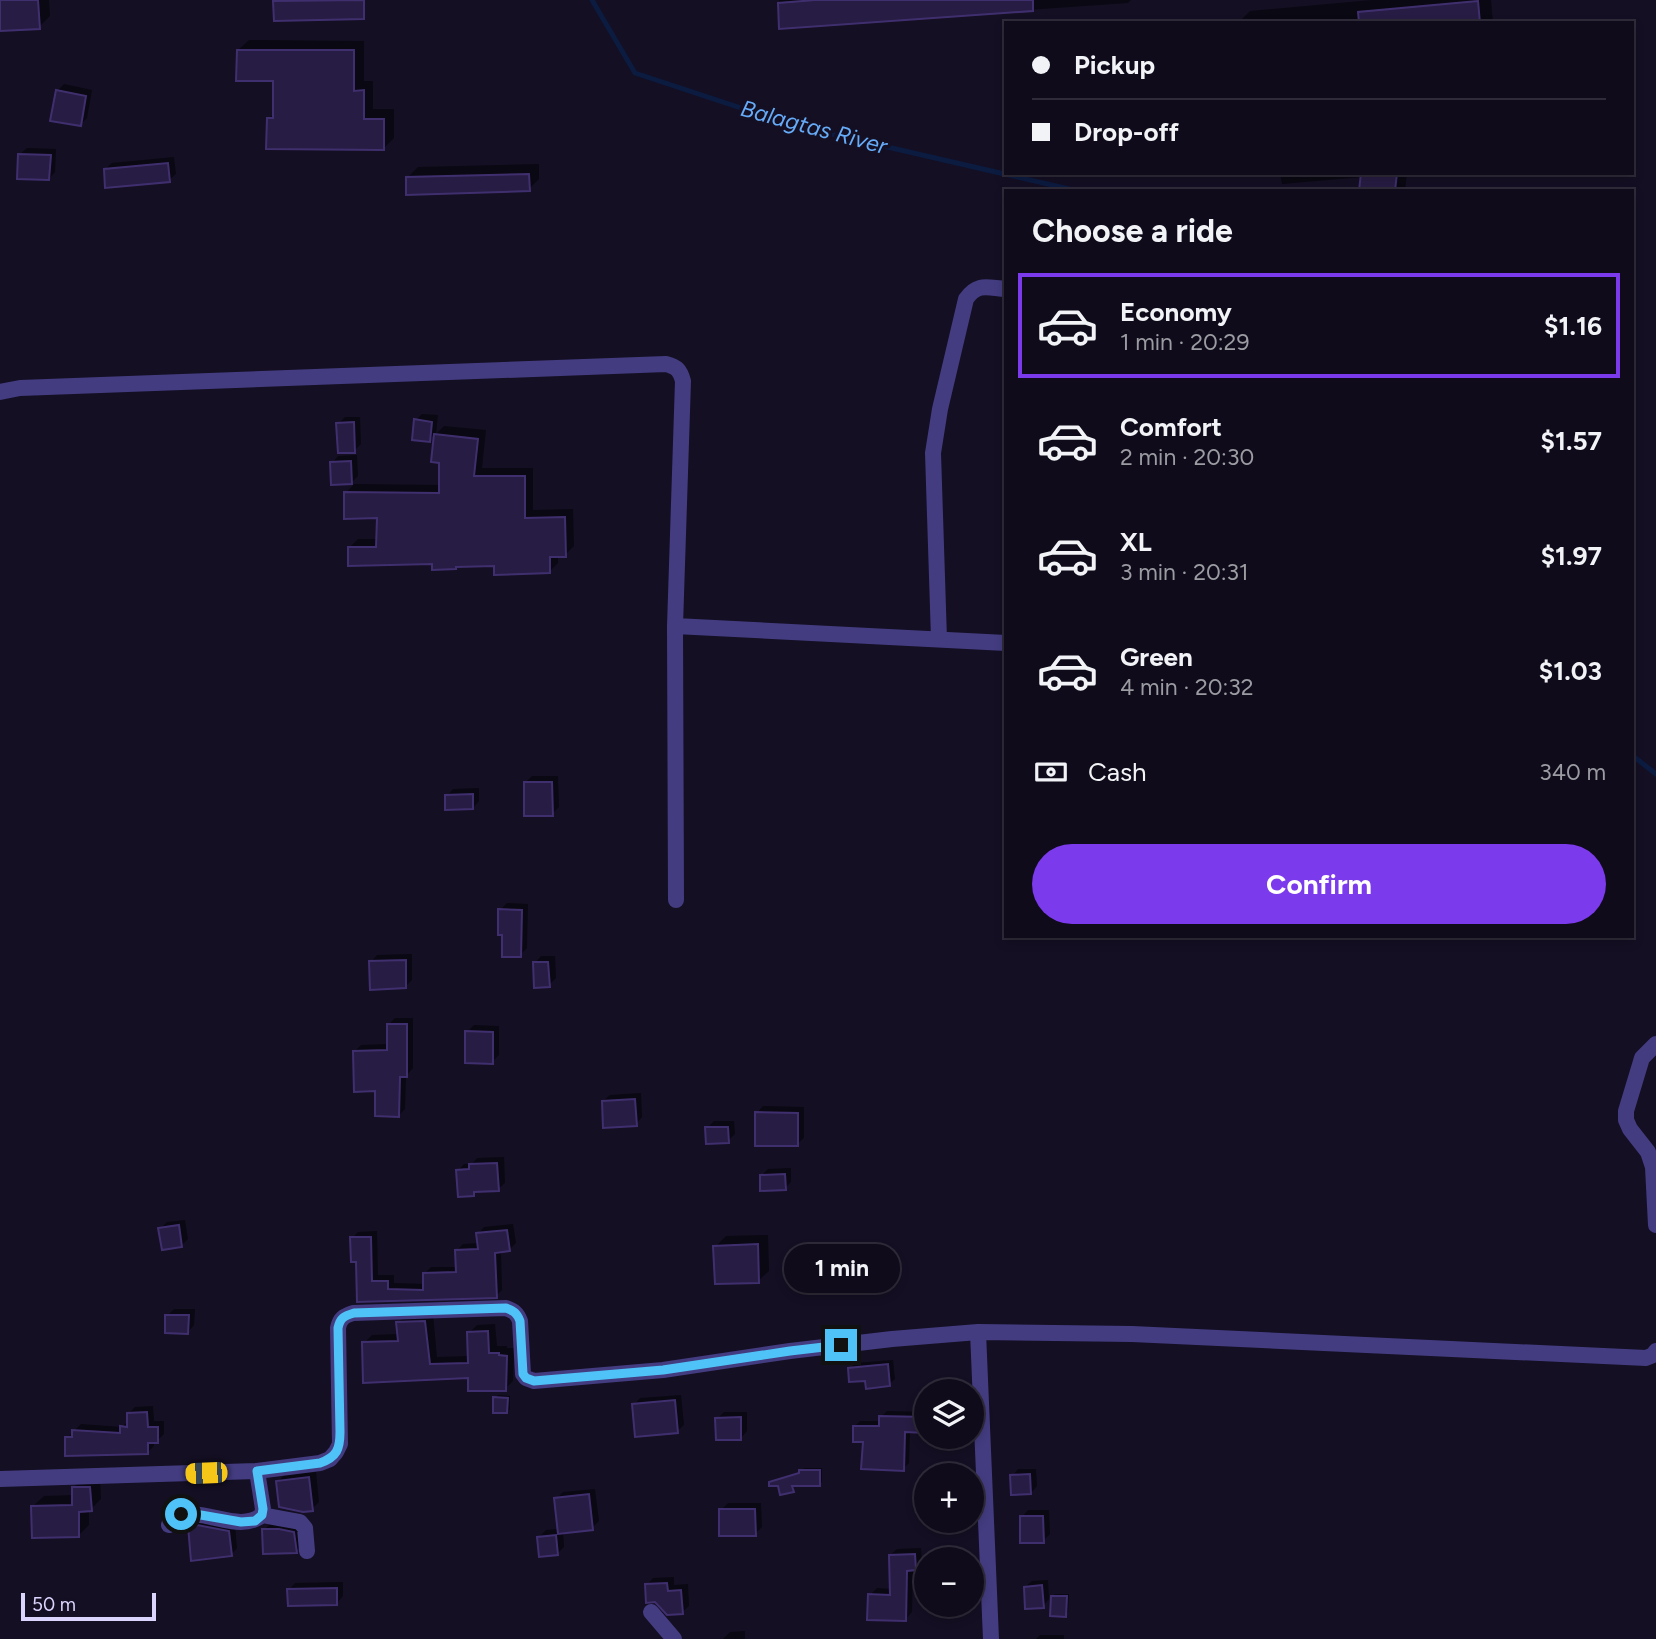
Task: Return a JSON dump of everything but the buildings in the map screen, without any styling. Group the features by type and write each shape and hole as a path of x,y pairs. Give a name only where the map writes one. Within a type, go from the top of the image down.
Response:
{"street":[{"path":"939,639 933,453 936,429 966,299 974,289 1004,289"},
{"path":"0,392 20,388 666,364 676,367 681,372 683,381 675,626 676,900"},
{"path":"675,626 1004,643"},
{"path":"1656,1044 1642,1058 1626,1111 1626,1120 1629,1129 1648,1152 1653,1167 1656,1225"},
{"path":"0,1479 257,1471 320,1463 330,1459 340,1444 338,1328 344,1316 354,1313 506,1308 513,1310 520,1321 523,1374 534,1381 663,1370 803,1349 978,1332 1132,1334 1646,1358 1656,1351"},
{"path":"978,1332 991,1639"},
{"path":"169,1525 172,1518 181,1514 241,1522 255,1521 262,1515 263,1509 257,1471"},
{"path":"262,1515 300,1522 305,1528 307,1551"},
{"path":"651,1612 674,1639"}],"waterway":[{"name":"Balagtas River","path":"592,0 635,73 792,125 1004,174"},
{"name":"Balagtas River","path":"1009,175 1069,189"},
{"name":"Balagtas River","path":"1634,757 1656,774"}],"route":[{"path":"181,1514 241,1522 255,1521 262,1515 263,1509 257,1471 304,1466 330,1459 340,1444 338,1328 344,1316 354,1313 506,1308 513,1310 520,1321 523,1374 526,1378 544,1382 663,1370 841,1345"}]}
